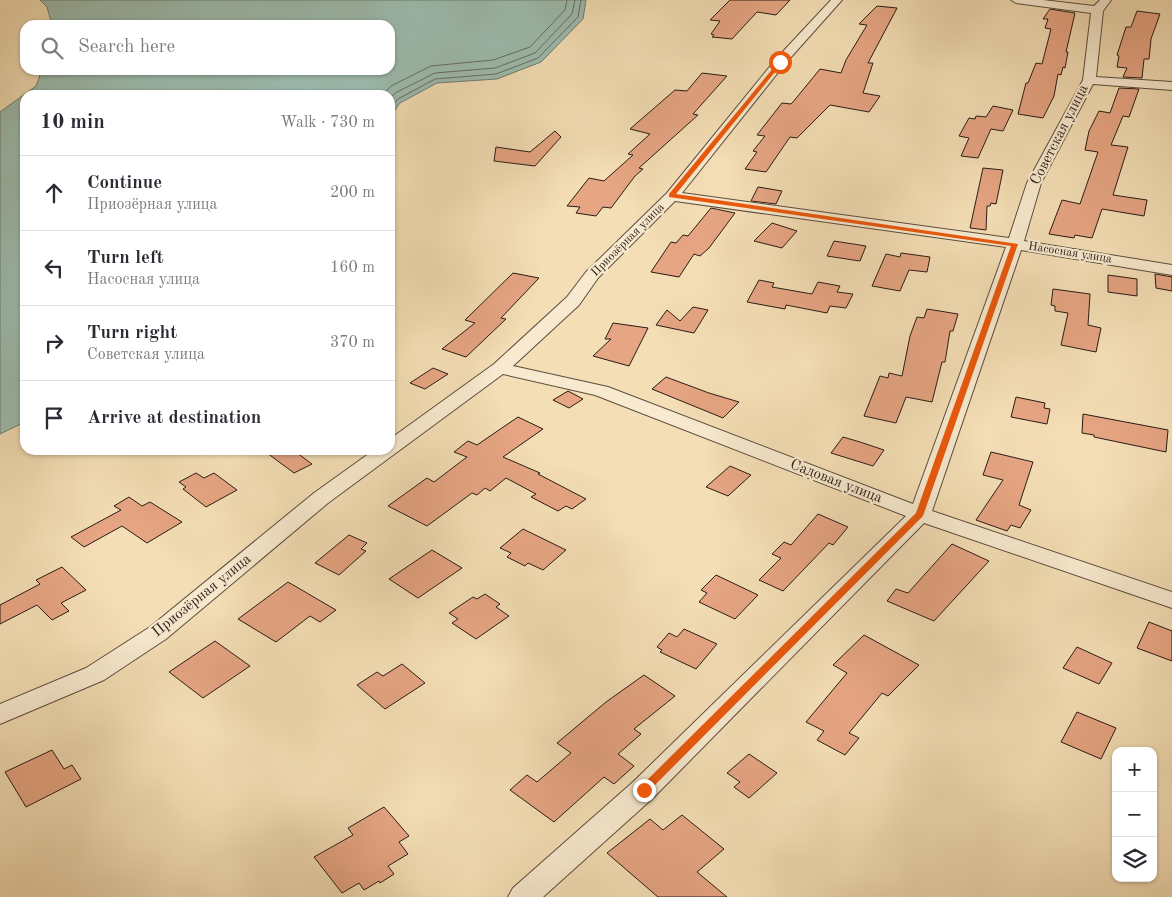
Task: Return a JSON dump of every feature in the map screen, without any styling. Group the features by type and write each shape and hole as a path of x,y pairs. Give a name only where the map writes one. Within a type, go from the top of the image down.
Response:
{"street":[{"name":"Приозёрная улица","path":"395,444 500,368 573,301 592,275 672,196 780,62 837,0"},
{"path":"1016,0 1102,5"},
{"name":"Советская улица","path":"523,897 644,790 920,514 1015,244 1034,183 1089,80 1102,5"},
{"path":"1089,80 1172,86"},
{"name":"Насосная улица","path":"672,196 1015,244 1172,270"},
{"name":"Садовая улица","path":"500,368 601,391 920,514 1172,600"},
{"name":"Приозёрная улица","path":"0,716 95,674 158,633 321,498 380,455"}],"water":[{"path":"40,0 586,0 583,19 541,62 497,79 437,83 400,103 395,110 395,90 30,90 36,86 40,75 395,75 395,20 51,20 47,7"},
{"path":"20,98 20,424 0,434 0,112"}],"building":[{"path":"730,0 790,0 776,15 757,12 732,39 712,37 714,35 711,34 720,21 710,20"},
{"path":"877,6 897,8 868,63 873,63 863,93 880,96 869,112 830,105 797,138 790,137 766,172 745,169 757,152 753,151 765,136 757,135 782,103 791,104 820,69 841,73 846,60 867,25 859,24"},
{"path":"1050,9 1075,13 1066,52 1068,52 1065,68 1063,67 1061,75 1058,74 1054,96 1043,118 1018,114 1026,83 1028,83 1036,63 1042,64 1051,29 1045,28 1048,19 1043,19"},
{"path":"1137,11 1160,14 1151,39 1149,59 1144,59 1142,78 1123,77 1127,68 1117,67 1119,56 1117,55 1126,27 1131,27"},
{"path":"702,73 727,76 693,114 698,115 639,168 643,169 635,176 611,208 603,207 596,216 576,213 580,207 567,206 589,178 604,181 633,155 628,154 650,134 630,129 675,90 687,91"},
{"path":"1119,88 1139,89 1129,117 1123,116 1111,145 1128,147 1113,195 1147,200 1144,216 1102,209 1092,238 1075,235 1074,238 1049,234 1062,200 1080,204 1098,152 1085,150 1089,131 1099,111 1110,113"},
{"path":"993,106 1013,110 1003,131 991,129 978,158 961,156 969,138 959,136 969,118 975,119 976,116 986,117"},
{"path":"555,131 561,137 535,166 494,161 496,147 530,152"},
{"path":"983,168 1003,170 996,204 991,203 990,206 987,206 986,230 970,228"},
{"path":"758,187 782,191 776,204 751,201"},
{"path":"711,208 735,213 709,248 700,256 694,254 679,277 651,272 671,242 676,243 683,235 688,236"},
{"path":"772,223 797,231 782,248 754,241"},
{"path":"834,241 866,246 860,261 827,256"},
{"path":"901,253 930,257 927,272 909,270 900,291 872,286 886,254 900,257"},
{"path":"513,273 539,278 501,318 506,319 466,357 442,349 475,323 465,320"},
{"path":"1155,274 1172,277 1172,291 1156,288"},
{"path":"1108,275 1137,279 1137,296 1108,292"},
{"path":"759,280 774,283 772,287 812,294 818,282 840,286 837,292 853,294 846,308 830,306 827,313 786,305 785,309 747,302"},
{"path":"1053,289 1090,294 1088,325 1101,328 1096,352 1061,345 1068,313 1055,311 1055,306 1051,305"},
{"path":"693,307 708,310 694,333 656,325 667,310 680,321"},
{"path":"927,309 958,314 953,331 950,331 945,362 942,362 932,402 906,397 896,423 864,416 880,376 888,378 889,373 902,376 910,336 917,317 924,318"},
{"path":"613,323 648,328 629,366 593,356 611,339 605,339"},
{"path":"433,368 448,374 425,389 410,383"},
{"path":"666,377 739,402 723,418 652,389"},
{"path":"568,391 583,399 569,408 553,400"},
{"path":"1016,397 1045,403 1044,408 1050,409 1047,424 1011,417"},
{"path":"1083,414 1168,430 1166,452 1082,433"},
{"path":"518,417 543,429 503,457 540,473 538,474 586,499 572,509 566,506 558,511 531,497 536,494 506,478 490,491 485,488 477,495 472,493 427,526 388,506 427,478 434,482 467,457 454,452 468,441 477,445"},
{"path":"843,437 884,450 873,466 831,453"},
{"path":"991,452 1033,462 1019,505 1031,510 1020,528 1011,525 1007,531 976,520 1003,480 983,475"},
{"path":"270,455 300,455 312,464 294,473"},
{"path":"730,466 751,475 728,496 706,487"},
{"path":"196,473 204,478 214,473 237,490 206,507 183,489 186,487 179,482"},
{"path":"129,497 142,506 150,502 182,522 147,543 122,526 84,547 71,537 121,510 114,506"},
{"path":"818,514 848,527 833,545 829,543 783,591 759,580 781,558 772,554 784,542 791,545"},
{"path":"523,529 566,550 543,570 528,563 525,566 507,557 511,553 500,548"},
{"path":"349,535 367,543 361,549 366,551 339,575 315,563"},
{"path":"952,544 989,561 934,621 887,601 896,589 908,593"},
{"path":"432,550 462,568 418,598 389,579"},
{"path":"62,567 86,590 61,603 69,611 52,620 37,605 0,624 0,605 40,584 36,580"},
{"path":"716,575 758,595 735,619 699,602 707,593 701,590"},
{"path":"288,582 336,610 320,622 310,616 276,642 238,619"},
{"path":"485,594 500,604 496,607 509,616 476,639 452,623 458,619 449,613 473,597 477,599"},
{"path":"1149,622 1172,631 1172,661 1137,648"},
{"path":"684,629 717,644 696,669 660,652 662,650 657,647 669,633 677,637"},
{"path":"864,635 919,665 888,696 882,693 849,733 859,738 845,755 817,740 824,731 806,722 847,673 833,665"},
{"path":"215,641 250,666 203,698 169,672"},
{"path":"1077,647 1112,663 1099,684 1063,668"},
{"path":"402,664 425,683 385,709 357,685 377,672 383,676"},
{"path":"644,675 675,696 634,729 641,734 618,754 634,766 614,784 604,777 554,822 510,790 527,775 537,782 571,753 557,743 606,702"},
{"path":"1077,712 1116,728 1101,759 1061,742"},
{"path":"52,750 64,769 72,765 81,779 26,807 5,772"},
{"path":"749,754 777,773 749,798 734,787 740,782 727,773"},
{"path":"384,807 409,836 399,842 408,854 388,866 394,874 380,883 379,881 364,890 359,883 342,893 314,857 353,835 348,828"},
{"path":"682,815 724,849 697,872 727,897 658,897 607,853 650,819 663,830"}],"route":[{"path":"644,790 920,514 1015,244 672,196 780,62"}]}
